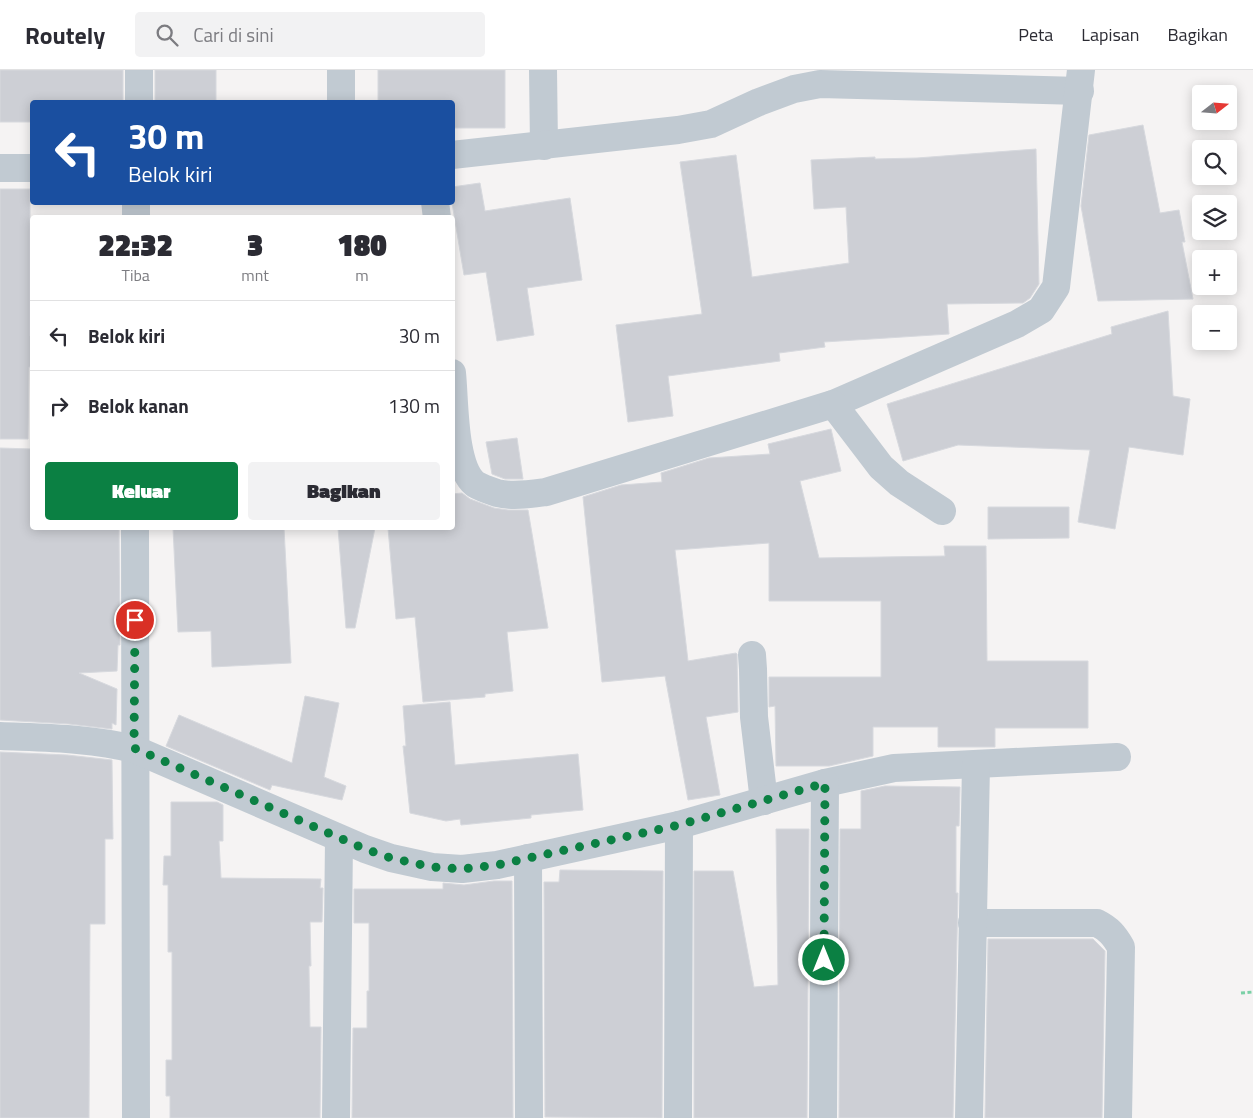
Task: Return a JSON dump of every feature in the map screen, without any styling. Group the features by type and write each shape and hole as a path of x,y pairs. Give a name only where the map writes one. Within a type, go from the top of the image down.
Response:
{"street":[{"path":"139,70 139,100"},
{"path":"341,70 341,100"},
{"path":"543,70 544,146"},
{"path":"455,155 678,130 711,124 759,102 794,89 820,84 1081,80 1056,287 1041,310 1017,324 833,404 546,492 527,494 497,493 475,483 464,468 458,450 455,412"},
{"path":"0,168 30,168"},
{"path":"833,404 881,467 899,483 942,511"},
{"path":"135,530 136,1118"},
{"path":"752,655 754,717 764,801"},
{"path":"0,736 80,739 134,748 339,839 391,858 432,867 462,869 497,865 679,825 825,783 894,768 1117,757"},
{"path":"969,1118 976,765"},
{"path":"822,1118 825,783"},
{"path":"678,1118 679,825"},
{"path":"336,1118 339,839"},
{"path":"528,858 529,1118"},
{"path":"972,923 1097,923 1114,935 1121,947 1118,1118"}],"path":[{"path":"1241,993 1253,992"}],"building":[{"path":"0,70 123,70 123,100 30,100 30,122 0,122"},
{"path":"155,70 216,70 216,100 155,100"},
{"path":"378,70 505,70 505,128 455,128 455,100 378,100"},
{"path":"1143,125 1160,213 1179,210 1185,242 1182,242 1193,299 1098,301 1081,206 1089,135"},
{"path":"1036,149 1039,284 1030,298 1023,303 947,304 949,334 824,342 825,347 779,353 780,361 668,376 673,416 628,422 616,325 702,314 680,162 736,155 752,277 849,263 846,207 814,209 811,160 875,157 875,159 917,158"},
{"path":"480,183 485,211 570,198 582,280 527,288 534,335 497,341 486,272 464,275 452,205 455,205 455,187"},
{"path":"0,189 30,189 28,439 0,439"},
{"path":"1168,311 1173,396 1190,399 1183,455 1129,447 1115,529 1078,522 1090,450 958,445 903,461 887,404 1112,334 1111,327"},
{"path":"831,429 841,471 800,481 819,558 945,556 944,546 986,546 987,661 1088,661 1088,728 995,728 995,747 938,747 938,727 873,727 873,756 829,766 776,766 775,706 769,707 769,677 881,677 881,601 769,601 769,543 675,550 688,661 737,654 738,712 706,717 720,795 688,800 665,676 602,682 583,497 621,485 662,482 661,473 709,458 770,454 768,444"},
{"path":"517,438 523,479 505,479 492,474 486,442"},
{"path":"0,448 30,449 30,530 119,530 120,645 118,645 117,671 79,673 117,689 116,725 112,723 112,729 69,724 0,720"},
{"path":"462,493 470,499 494,508 528,510 548,628 507,632 513,691 485,694 485,697 423,702 415,617 396,619 388,530 455,530 455,494"},
{"path":"988,507 1069,507 1069,538 988,539"},
{"path":"173,530 284,530 291,663 212,667 211,631 178,632"},
{"path":"338,530 375,530 355,628 346,628"},
{"path":"305,696 339,703 324,777 346,786 342,800 272,785 270,790 166,746 179,715 292,763"},
{"path":"450,702 455,765 578,754 583,810 531,815 531,818 461,825 460,819 446,821 410,813 403,746 406,746 403,706"},
{"path":"0,752 67,755 112,760 113,839 105,839 105,924 90,924 89,1118 0,1118"},
{"path":"885,786 960,787 959,826 956,826 956,893 958,893 953,1118 839,1118 840,829 861,829 861,791"},
{"path":"171,802 217,802 223,805 223,841 219,841 221,878 321,879 320,888 323,888 322,922 310,922 311,966 309,966 310,1027 321,1027 320,1118 170,1118 170,1096 166,1096 166,1060 172,1060 172,952 168,952 168,885 163,885 164,856 171,856"},
{"path":"776,829 809,829 807,1118 694,1118 694,871 733,871 754,987 778,985"},
{"path":"560,870 663,871 662,1118 545,1117 544,882 559,882"},
{"path":"512,881 513,1118 352,1118 353,1028 367,1028 367,991 369,991 369,923 354,923 354,889 443,889 443,883 464,885"},
{"path":"988,939 1093,939 1105,951 1102,1118 985,1118"}],"route":[{"path":"135,620 134,748 339,839 391,858 432,867 462,869 497,865 679,825 825,783 824,960"}]}
